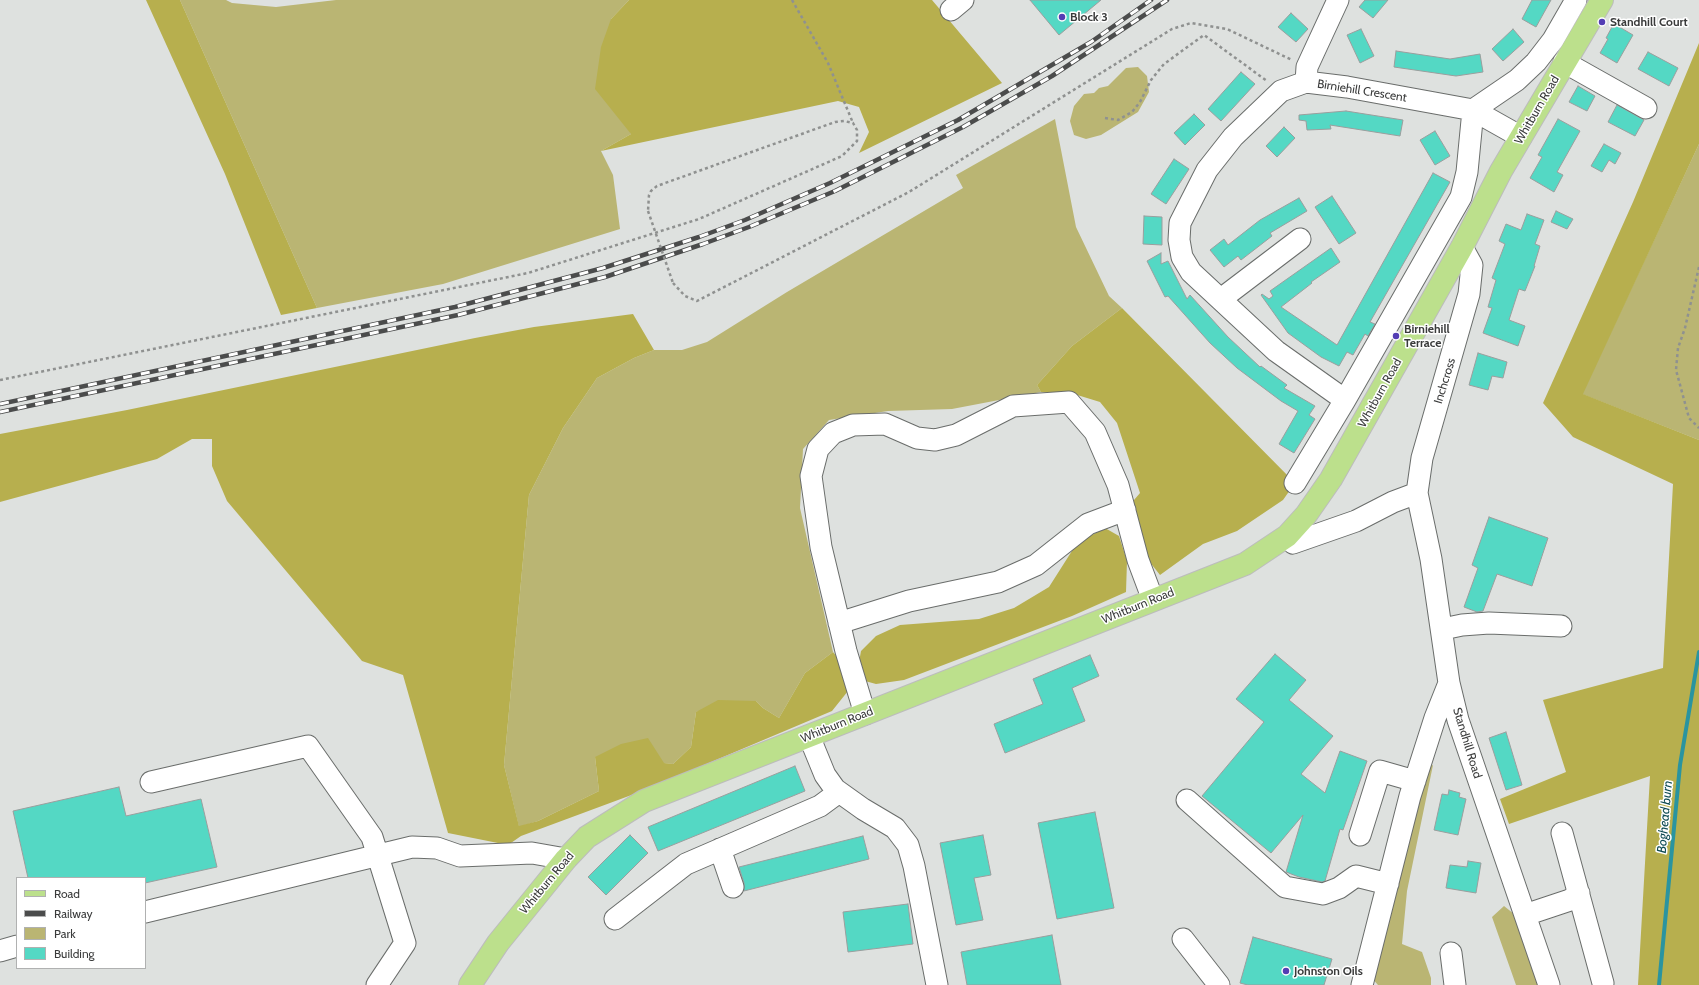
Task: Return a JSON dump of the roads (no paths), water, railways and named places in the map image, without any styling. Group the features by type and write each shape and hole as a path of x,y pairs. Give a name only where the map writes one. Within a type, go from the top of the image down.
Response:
{"main road":[{"name":"Whitburn Road","path":"470,985 498,943 566,859 587,838 644,801 1244,564 1286,536 1306,515 1331,479 1462,248 1521,137 1602,0"}],"street":[{"path":"1307,74 1338,0"},
{"path":"1295,483 1345,400 1461,197 1467,172 1473,110 1517,80 1536,62 1553,40 1576,0"},
{"path":"1564,62 1646,108"},
{"name":"Birniehill Crescent","path":"1345,400 1276,351 1221,298 1191,272 1182,257 1179,240 1180,223 1207,170 1233,136 1281,91 1307,74 1347,87 1473,110 1521,137"},
{"path":"1221,298 1300,239"},
{"name":"Inchcross","path":"1417,493 1422,458 1469,294 1472,265 1462,248"},
{"path":"865,714 839,622 821,547 811,476 818,449 833,433 853,425 885,424 917,438 935,440 956,435 1013,406 1069,402 1095,432 1118,484 1138,560 1153,600"},
{"path":"1286,536 1293,543 1356,521 1393,502 1417,493"},
{"name":"Standhill Road","path":"1417,493 1431,559 1443,629 1449,683 1458,720 1549,985"},
{"path":"839,622 909,601 998,582 1036,565 1088,524 1125,510"},
{"path":"1443,629 1462,625 1489,624 1561,626"},
{"path":"1362,985 1415,781 1435,718 1449,683"},
{"path":"809,736 825,775 840,792 895,828 908,846 914,866 937,985"},
{"path":"151,782 308,746 372,837 405,943 377,985"},
{"path":"1360,835 1380,771 1415,781"},
{"path":"615,919 686,864 820,806 840,792"},
{"path":"1187,800 1285,887 1323,894 1339,888 1356,876 1388,884"},
{"path":"1562,833 1603,983"},
{"path":"146,912 378,855 418,847 437,848 460,856 532,852 566,859"},
{"path":"720,849 733,887"},
{"path":"1525,915 1570,900 1579,893"},
{"path":"1182,939 1219,985"},
{"path":"0,951 16,946"},
{"path":"1451,953 1455,985"}],"waterway":[{"name":"Boghead burn","path":"1659,985 1680,765 1699,652"}],"railway":[{"path":"0,404 455,307 603,268 699,237 745,220 830,183 958,120 1091,42 1151,0"},
{"path":"0,412 458,315 605,277 703,244 749,227 835,191 963,127 1052,76 1167,0"}],"place":[{"name":"Block 3","path":"1062,17"},
{"name":"Standhill Court","path":"1602,22"},
{"name":"Birniehill Terrace","path":"1396,336"},
{"name":"Johnston Oils","path":"1286,971"}]}
